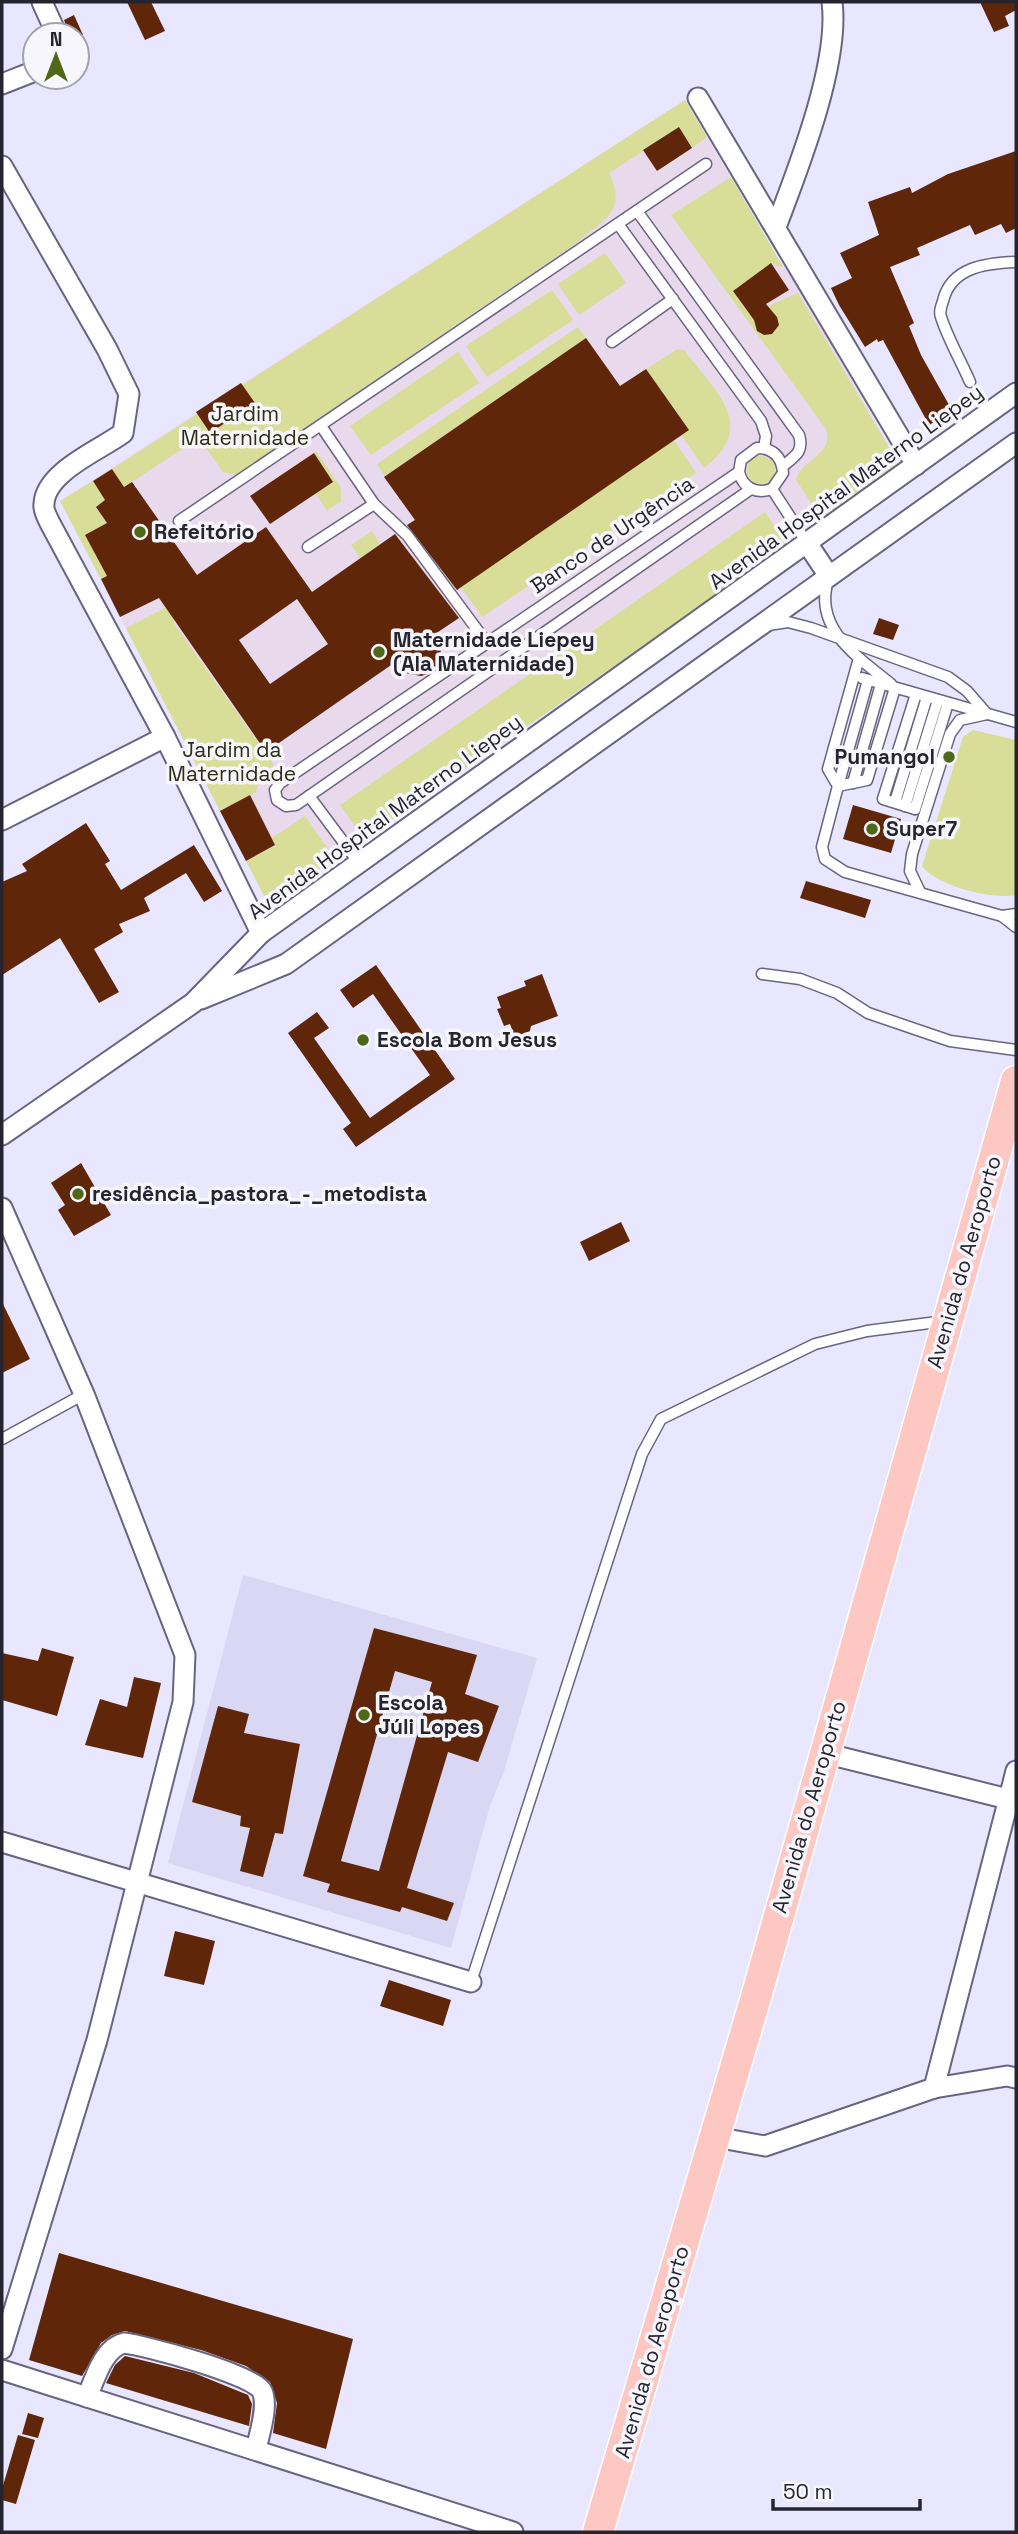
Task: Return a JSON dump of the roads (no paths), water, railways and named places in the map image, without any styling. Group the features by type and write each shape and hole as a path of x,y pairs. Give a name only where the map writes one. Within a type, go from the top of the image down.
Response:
{"main road":[{"name":"Avenida do Aeroporto","path":"598,2532 715,2137 1015,1088"}],"street":[{"path":"42,2 51,21"},
{"path":"776,228 806,149 831,48 832,2"},
{"path":"2,84 21,77"},
{"path":"698,98 916,465"},
{"path":"2,166 107,349 129,394 123,433 63,471 49,487 43,505 51,525 165,737 261,933"},
{"name":"Avenida Hospital Materno Liepey","path":"193,1003 261,933 1016,393"},
{"path":"2,1135 193,1003 286,964 1016,443"},
{"path":"807,543 829,576"},
{"path":"2,820 165,737"},
{"path":"2,1208 84,1394 185,1656 183,1702 139,1881 96,2040 2,2348"},
{"path":"824,1753 1013,1800"},
{"path":"934,2088 1013,1800 1016,1771"},
{"path":"2,1842 471,1982"},
{"path":"715,2137 765,2146 934,2088 1007,2076 1016,2078"},
{"path":"87,2397 102,2363 115,2345 124,2343 231,2373 257,2384 262,2391 265,2402 256,2450"},
{"path":"2,2370 513,2532"}],"lane":[{"path":"180,521 706,164"},
{"path":"637,211 799,435 802,445 799,453 783,466"},
{"path":"618,224 761,421 766,436 764,448 776,454 783,466 781,479 772,489 758,492 751,489 739,472"},
{"path":"970,382 940,314 944,295 951,280 967,271 986,263 1016,262"},
{"path":"612,342 673,299"},
{"path":"321,426 374,504 407,535 487,643"},
{"name":"Banco de Urgência","path":"309,796 296,805 286,806 276,800 275,790 280,783 739,472 745,454 764,448"},
{"path":"359,863 309,796 751,489"},
{"path":"772,489 807,543"},
{"path":"308,547 374,504"},
{"path":"829,576 823,597 826,617 838,638 895,688"},
{"path":"757,628 788,622 948,677 967,691 987,714"},
{"path":"838,786 828,769 859,658"},
{"path":"855,676 1016,722"},
{"path":"868,680 822,847 825,859 845,872 1002,916 1016,928"},
{"path":"853,783 881,684"},
{"path":"838,786 867,780 895,688"},
{"path":"916,694 883,799 905,806 920,828"},
{"path":"905,806 938,700"},
{"path":"920,892 910,871 920,828 950,734 960,720 987,714"},
{"path":"1002,916 1016,914"},
{"path":"762,974 800,979 837,993 868,1013 950,1041 1016,1050"},
{"path":"471,1982 642,1454 661,1419 815,1344 867,1331 947,1321"},
{"path":"2,1439 84,1394"}],"place":[{"name":"Refeitório","path":"140,532"},
{"name":"Maternidade Liepey (Ala Maternidade)","path":"379,652"},
{"name":"Pumangol","path":"949,757"},
{"name":"Super7","path":"872,829"},
{"name":"Escola Bom Jesus","path":"363,1040"},
{"name":"residência_pastora_-_metodista","path":"78,1194"},
{"name":"Escola Júli Lopes","path":"364,1715"}],"park label":[{"name":"Jardim Maternidade","path":"245,426"},
{"name":"Jardim da Maternidade","path":"232,762"}]}
